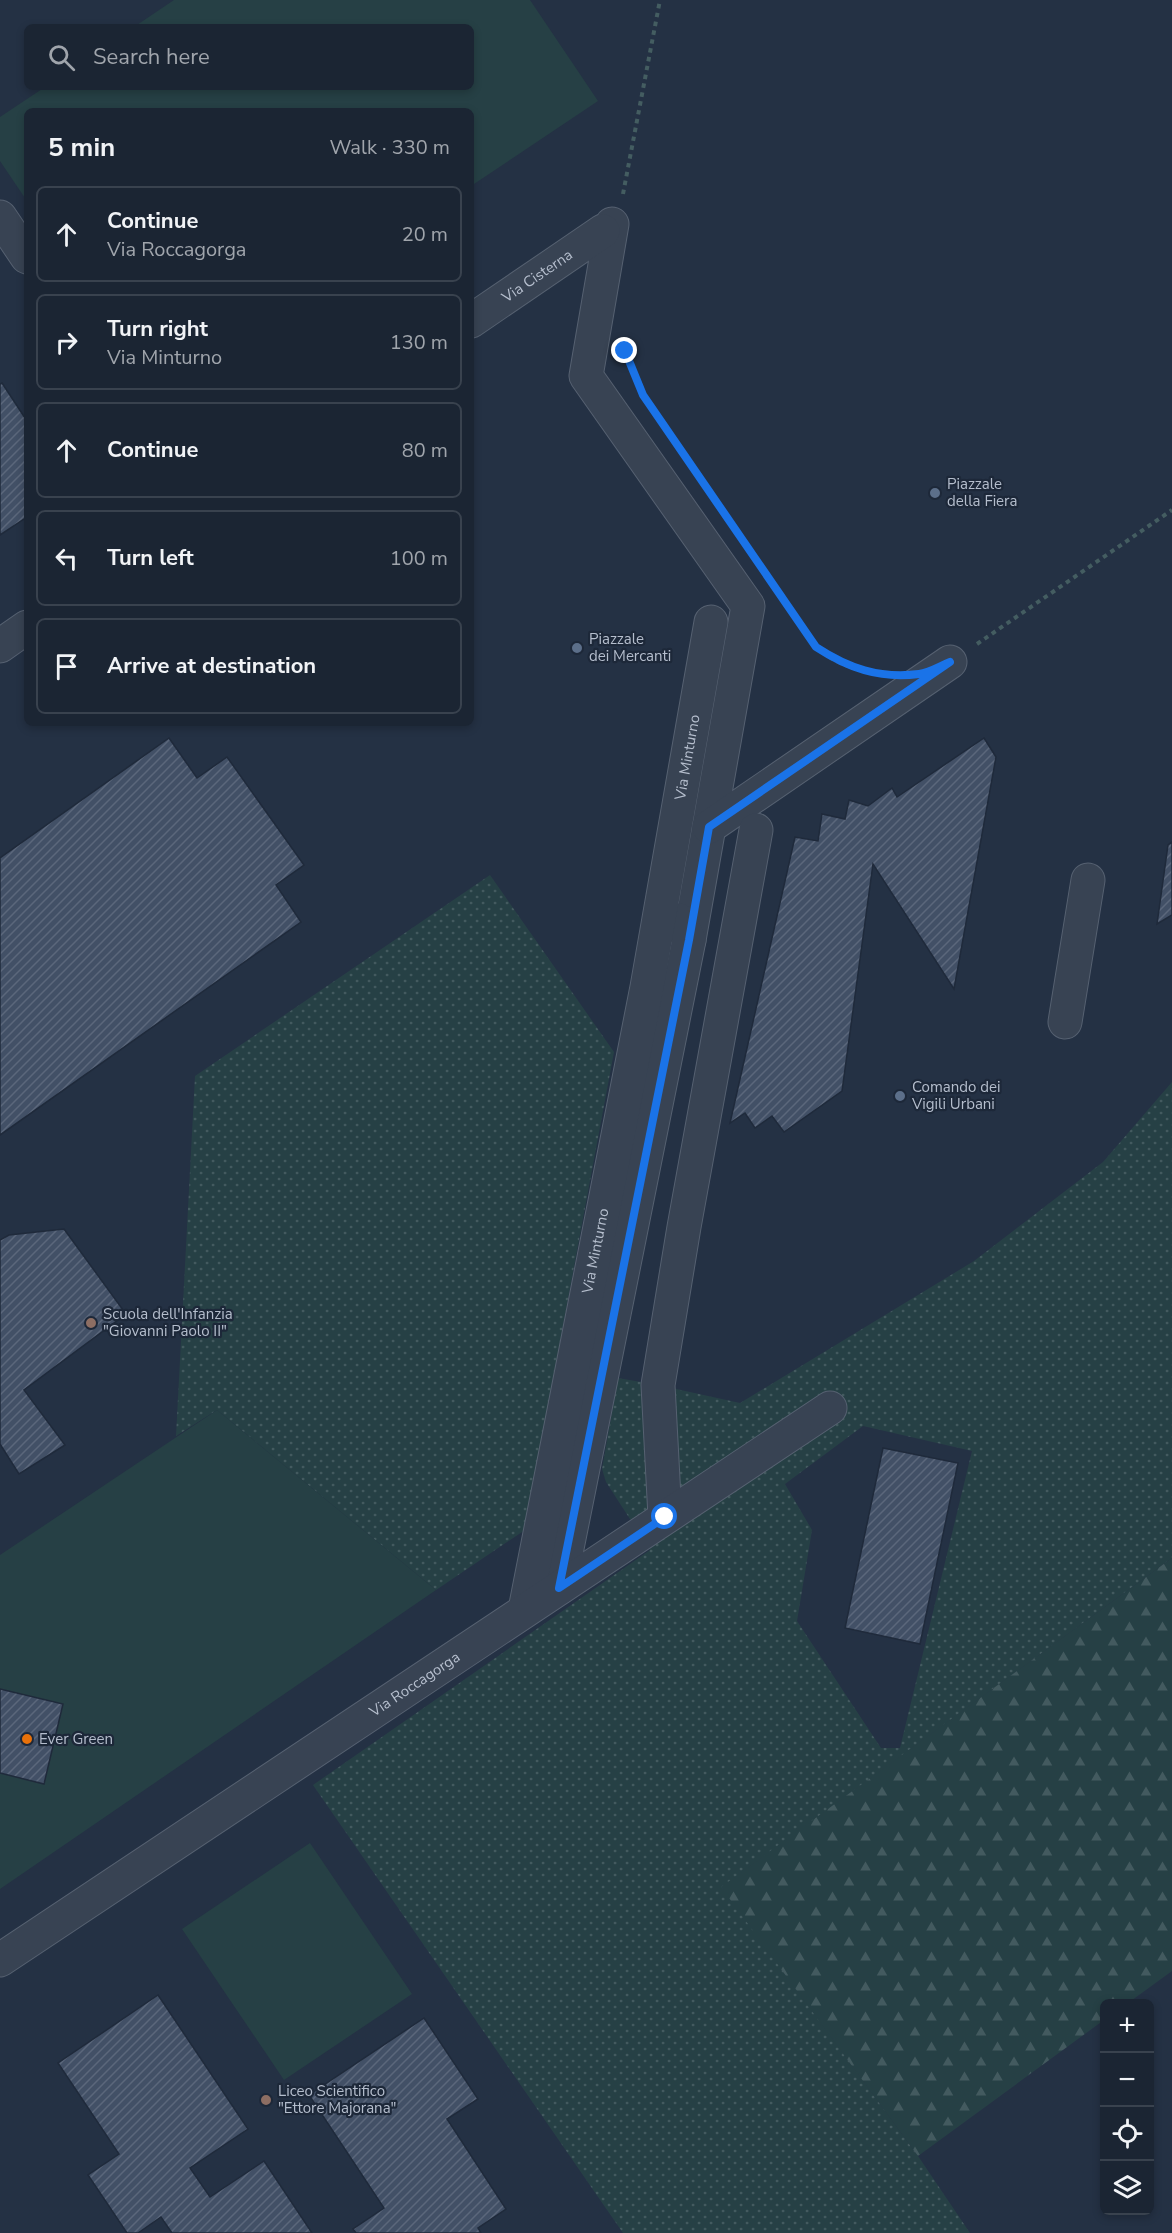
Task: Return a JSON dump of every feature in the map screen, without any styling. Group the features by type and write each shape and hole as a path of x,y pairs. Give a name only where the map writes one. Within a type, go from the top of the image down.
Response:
{"street":[{"path":"0,217 24,253"},
{"name":"Via Cisterna","path":"474,319 612,217"},
{"name":"Via Minturno","path":"559,1588 689,940 748,606 586,376 612,217"},
{"name":"Via Minturno","path":"525,1610 647,987 711,622"},
{"path":"0,646 24,629"},
{"path":"709,827 950,662"},
{"path":"665,1517 658,1385 684,1227 756,830"},
{"path":"1065,1022 1088,880"},
{"path":"664,892 689,940"},
{"name":"Via Roccagorga","path":"0,1960 830,1408"}],"path":[{"path":"612,217 660,0"},
{"path":"622,342 643,395"},
{"path":"950,662 1172,510"},
{"path":"778,590 816,647 839,662 874,672"}],"green space":[{"path":"174,0 530,0 598,101 474,184 474,108 24,108 24,197 0,161 0,117 40,90 474,90 474,24 138,24"},
{"path":"490,875 614,1052 525,1530 436,1590 217,1410 176,1436 195,1076"},
{"path":"1172,1082 1172,1558 722,1887 918,2156 970,2233 623,2233 313,1785 650,1550 606,1482 602,1469 618,1378 740,1403 974,1261 1103,1162","holes":["863,1426 972,1451 900,1748 881,1748 797,1621 812,1530 785,1484"]},
{"path":"217,1410 436,1590 0,1889 0,1555"},
{"path":"1172,1558 1172,1971 1134,1999 1100,1999 1100,2023 918,2156 721,1887"},
{"path":"310,1843 412,1994 284,2080 182,1929"}],"building":[{"path":"2,383 24,416 24,519 0,535 0,384"},
{"path":"169,738 197,778 227,757 304,865 276,885 301,922 0,1135 0,858"},
{"path":"984,738 996,757 954,989 873,864 842,1091 784,1132 772,1116 755,1128 745,1113 730,1123 795,837 818,841 822,814 845,819 849,800 868,806 892,788 897,797"},
{"path":"1172,842 1172,915 1157,924 1168,845"},
{"path":"64,1229 126,1314 24,1390 65,1445 19,1474 0,1444 0,1240 9,1235"},
{"path":"883,1448 958,1463 920,1644 845,1628"},
{"name":"Ever Green","path":"0,1689 63,1704 44,1784 0,1773"},
{"path":"158,1995 248,2129 190,2168 210,2197 264,2161 312,2233 172,2233 161,2217 138,2233 127,2233 88,2175 119,2154 58,2063"},
{"path":"424,2018 478,2099 447,2119 506,2209 478,2228 481,2233 356,2233 353,2229 384,2208 309,2095"}],"place":[{"name":"Piazzale della Fiera","path":"935,493"},
{"name":"Piazzale dei Mercanti","path":"577,648"},
{"name":"Comando dei Vigili Urbani","path":"900,1096"},
{"name":"Scuola dell'Infanzia \"Giovanni Paolo II\"","path":"91,1323"},
{"name":"Ever Green","path":"27,1739"},
{"name":"Liceo Scientifico \"Ettore Majorana\"","path":"266,2100"}],"route":[{"path":"625,351 643,395 816,647 839,662 864,671 895,675 921,674 950,662 709,827 689,940 559,1588 665,1517"}]}
